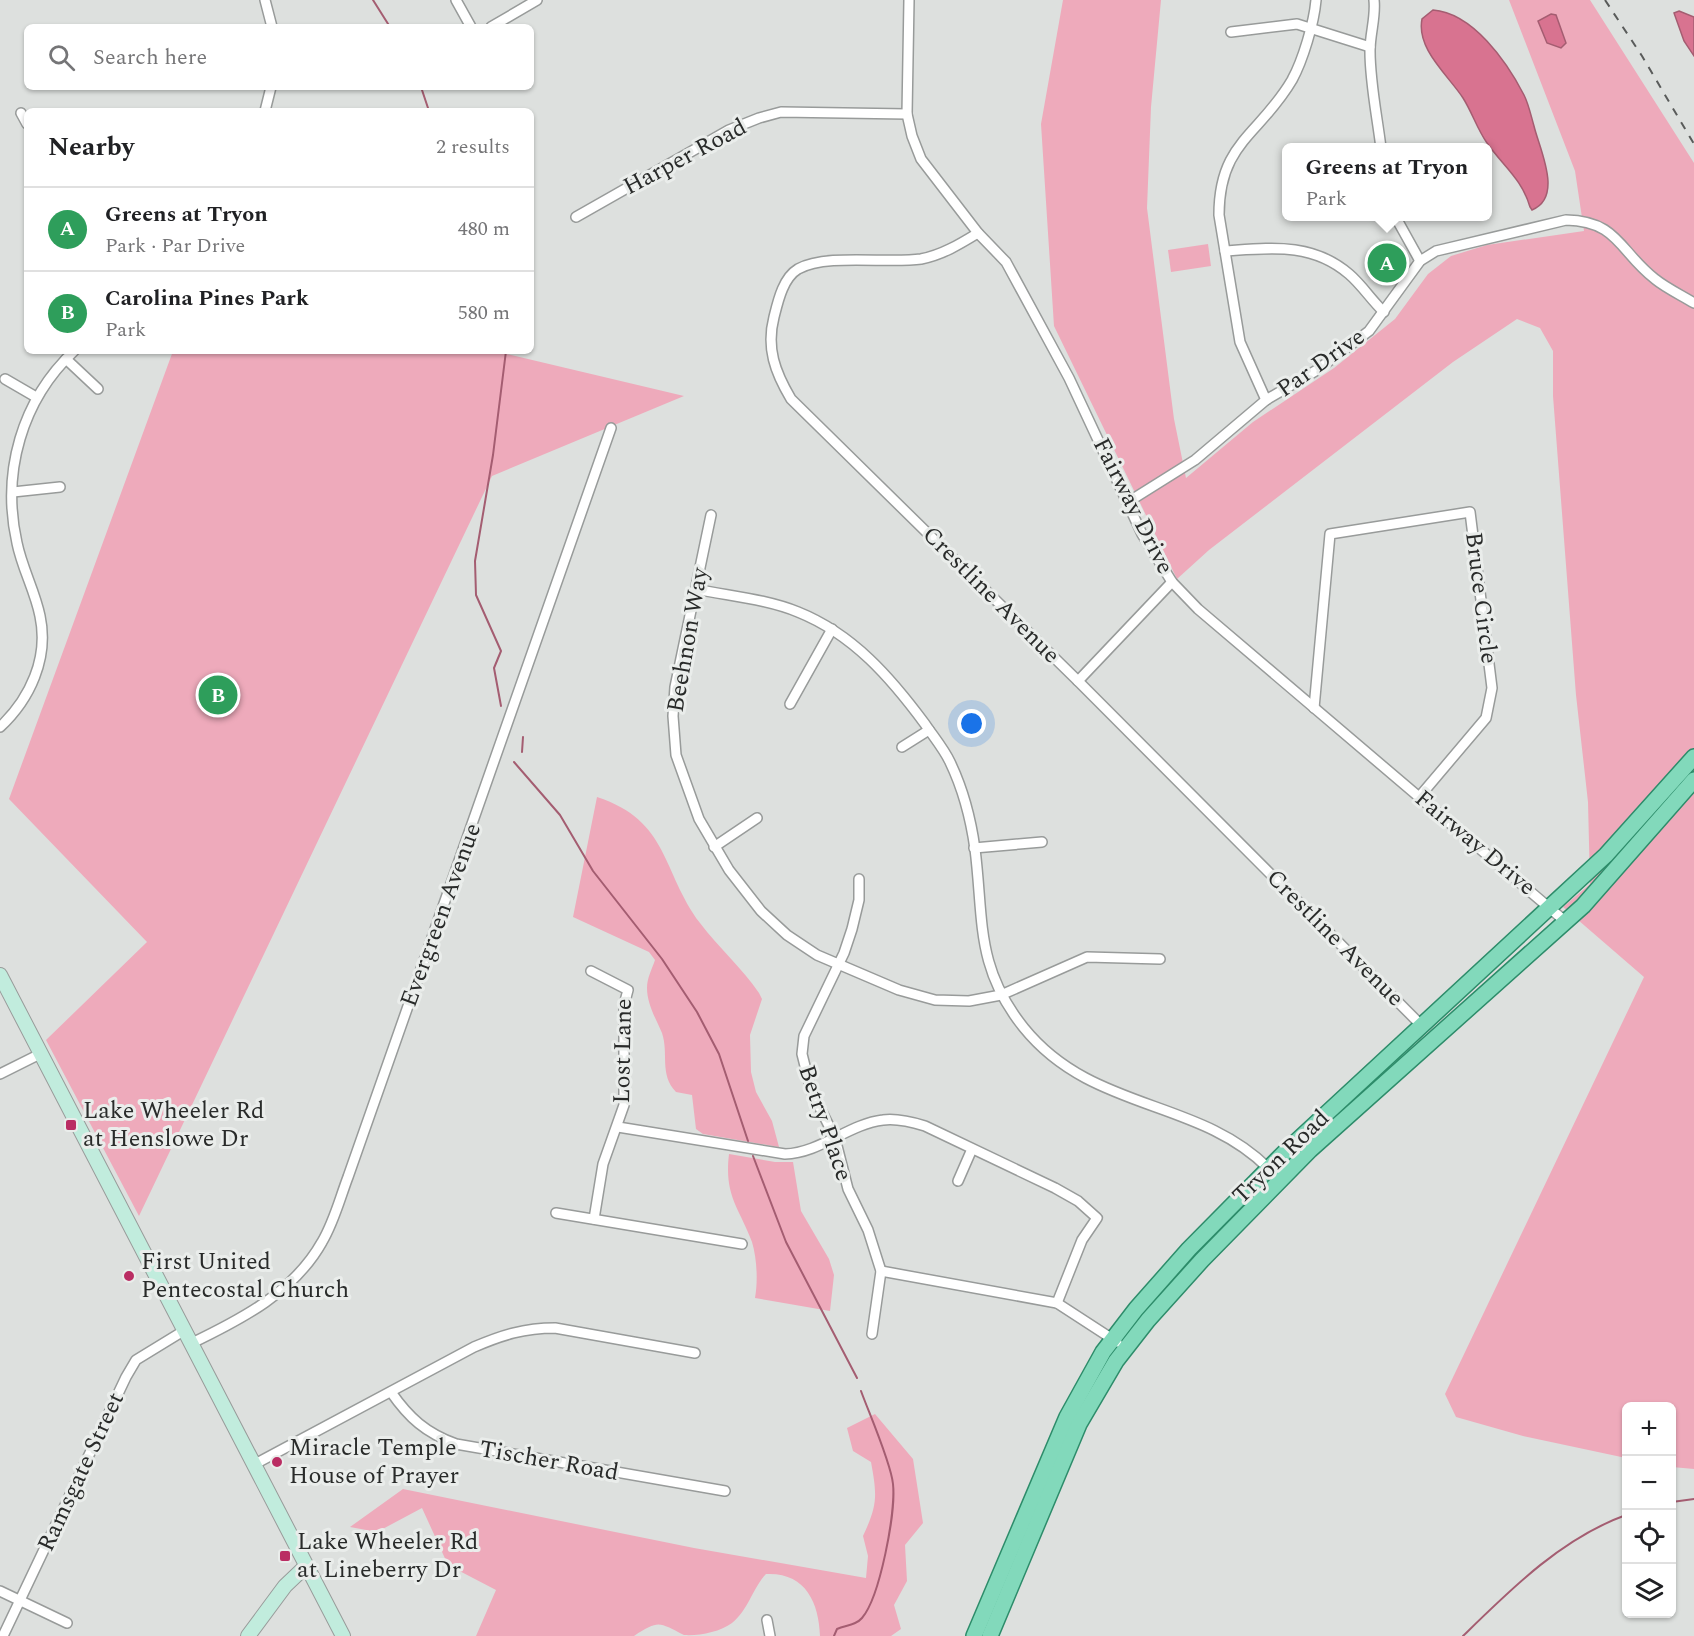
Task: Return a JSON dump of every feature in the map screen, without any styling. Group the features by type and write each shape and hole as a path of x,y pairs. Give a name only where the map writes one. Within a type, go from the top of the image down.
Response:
{"main road":[{"name":"Tryon Road","path":"974,1636 1050,1453 1079,1393 1112,1339 1166,1274 1268,1168 1606,855 1694,757"},
{"name":"Tryon Road","path":"990,1636 1071,1440 1095,1396 1126,1348 1187,1276 1296,1163 1566,922 1694,780"},
{"path":"0,975 255,1464 305,1567 343,1636"},
{"path":"248,1636 285,1586 305,1567"}],"street":[{"path":"265,0 271,24"},
{"path":"456,0 469,24"},
{"path":"496,24 537,0"},
{"name":"Fairway Drive","path":"909,0 907,114 921,159 978,233 1006,262 1069,378 1142,534 1172,582 1198,609 1566,922"},
{"path":"1266,400 1240,342 1225,252 1219,194 1228,162 1293,78 1310,28 1316,0"},
{"path":"1374,0 1376,12 1370,47 1381,143"},
{"path":"1231,32 1297,24 1370,47"},
{"path":"266,108 270,90"},
{"name":"Harper Road","path":"576,217 729,130 759,118 782,112 907,114"},
{"path":"21,113 24,118"},
{"name":"Par Drive","path":"1128,502 1195,460 1266,400 1317,370 1369,331 1420,261 1436,251 1566,220 1586,220 1603,226 1655,279 1694,303"},
{"path":"1398,221 1420,261"},
{"name":"Crestline Avenue","path":"978,233 937,255 918,259 816,264 798,269 788,280 776,308 771,344 773,364 791,399 1078,681 1421,1025"},
{"path":"1225,252 1266,248 1297,249 1314,253 1350,275 1384,312"},
{"path":"0,727 13,715 31,688 41,645 40,617 17,542 13,492 19,440 36,397 71,354"},
{"path":"66,359 98,389"},
{"path":"5,379 36,397"},
{"name":"Evergreen Avenue","path":"192,1343 249,1314 277,1294 322,1242 348,1177 611,429"},
{"path":"13,492 60,487"},
{"name":"Bruce Circle","path":"1314,708 1330,534 1470,512 1492,688 1486,718 1420,796"},
{"name":"Beehnon Way","path":"711,514 675,687 673,716 676,755 699,819 714,847 761,911 787,935 838,965 899,990 935,1000 969,1001 1001,995 1087,957 1160,959"},
{"path":"1078,681 1172,582"},
{"path":"696,589 797,611 832,629 882,669 929,730 950,761 967,807 987,962 1001,995 1042,1049 1064,1067 1110,1090 1216,1131 1244,1148 1268,1168"},
{"path":"790,704 832,629"},
{"path":"902,747 929,730"},
{"path":"714,847 757,818"},
{"path":"974,848 1042,842"},
{"name":"Betry Place","path":"859,879 859,900 852,929 838,965 804,1036 802,1054 811,1090 835,1138 848,1189 868,1230 882,1271 872,1334"},
{"name":"Lost Lane","path":"591,971 628,990 624,1005 624,1105 603,1164 594,1220"},
{"path":"0,1074 40,1054"},
{"path":"618,1127 785,1154 801,1152 882,1120 904,1120 925,1126 1055,1188 1078,1201 1097,1218 1082,1240 1057,1303"},
{"path":"958,1181 972,1149"},
{"path":"556,1213 742,1244"},
{"path":"882,1271 1057,1303 1126,1348"},
{"path":"255,1464 474,1347 506,1333 534,1327 598,1335 694,1353"},
{"name":"Ramsgate Street","path":"3,1636 116,1397 136,1360 185,1330"},
{"name":"Tischer Road","path":"391,1392 405,1413 418,1425 433,1436 456,1444 725,1491"},
{"path":"0,1591 67,1623"},
{"path":"767,1620 770,1636"}],"shaded area":[{"path":"1063,0 1161,0 1151,107 1147,208 1174,419 1186,478 1253,422 1334,368 1395,319 1428,274 1451,256 1487,245 1584,231 1575,171 1509,0 1590,0 1694,163 1694,1469 1676,1467 1676,1402 1622,1402 1622,1457 1523,1436 1456,1417 1445,1394 1644,977 1563,907 1590,884 1588,802 1576,695 1553,396 1553,351 1540,328 1517,319 1453,362 1209,550 1177,579 1054,326 1041,124"},
{"path":"1433,10 1448,13 1462,20 1487,41 1498,54 1524,95 1544,159 1548,184 1547,194 1541,204 1532,210 1522,188 1492,149 1492,143 1487,143 1463,98 1428,51 1421,30 1422,19"},
{"path":"1679,11 1694,17 1694,56 1684,41 1674,13"},
{"path":"1551,14 1556,15 1566,43 1561,48 1547,43 1538,21"},
{"path":"1208,244 1211,266 1171,272 1168,250"},
{"path":"172,354 507,354 684,396 492,476 139,1216 46,1040 147,942 9,799"},
{"path":"597,797 621,807 651,834 687,904 700,923 759,993 762,999 750,1035 751,1072 756,1092 772,1121 779,1147 703,1134 696,1129 692,1095 676,1092 668,1078 662,1033 648,1000 647,984 655,960 649,952 573,917"},
{"path":"729,1154 775,1162 793,1162 801,1211 829,1259 834,1275 830,1311 755,1298 757,1277 755,1256 752,1242 731,1191"},
{"path":"875,1414 913,1459 923,1523 905,1545 907,1581 894,1605 901,1629 891,1636 820,1636 817,1612 807,1592 791,1578 766,1574 738,1617 722,1629 709,1633 684,1635 664,1626 655,1625 634,1636 476,1636 496,1590 448,1565 422,1508 377,1532 350,1527 403,1489 694,1548 866,1578 868,1556 863,1536 874,1507 874,1483 871,1462 853,1451 847,1428"}],"waterway":[{"path":"373,0 388,24"},
{"path":"422,90 428,108"},
{"path":"501,706 494,668 501,651 476,595 475,561 493,455 506,354"},
{"path":"522,752 523,737"},
{"path":"514,762 560,815 593,871 662,959 697,1012 719,1054 748,1141"},
{"path":"753,1156 786,1242 857,1378"},
{"path":"834,1636 837,1629 859,1621 869,1607 881,1574 892,1514 891,1475 861,1391"},
{"path":"1676,1501 1694,1499"},
{"path":"1463,1636 1519,1583 1559,1551 1580,1537 1622,1517"}],"railway":[{"path":"1605,0 1642,56 1694,144"}],"place":[{"name":"Greens at Tryon","path":"1387,263"},
{"name":"Carolina Pines Park","path":"218,695"},
{"name":"Lake Wheeler Rd at Henslowe Dr","path":"71,1125"},
{"name":"First United Pentecostal Church","path":"129,1276"},
{"name":"Miracle Temple House of Prayer","path":"277,1462"},
{"name":"Lake Wheeler Rd at Lineberry Dr","path":"285,1556"}]}
